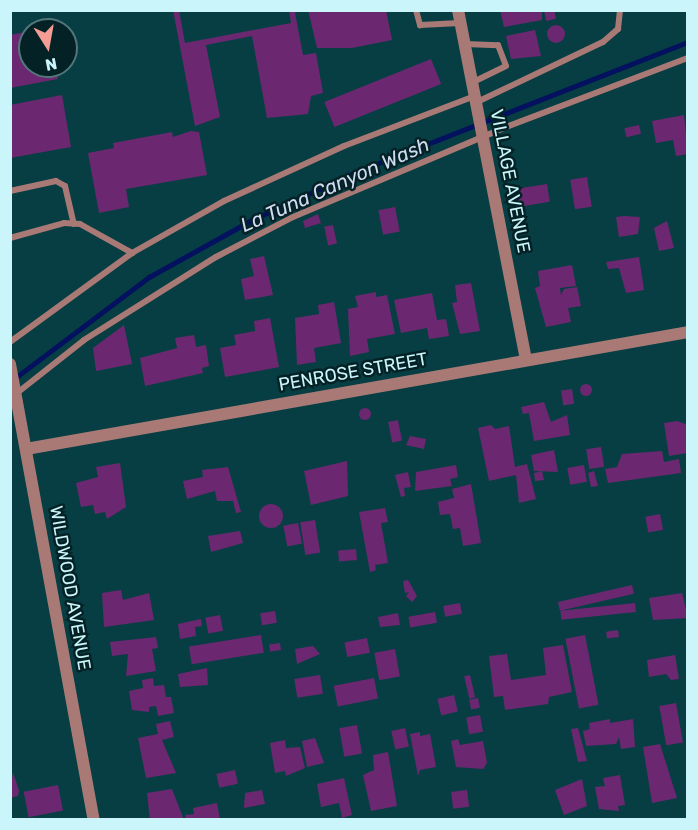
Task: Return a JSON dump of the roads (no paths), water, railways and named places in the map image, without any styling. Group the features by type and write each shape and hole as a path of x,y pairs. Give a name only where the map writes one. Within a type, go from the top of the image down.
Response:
{"street":[{"name":"VILLAGE AVENUE","path":"459,17 526,359"},
{"name":"PENROSE STREET","path":"26,449 687,332"},
{"name":"WILDWOOD AVENUE","path":"11,367 94,819"}],"lane":[{"path":"417,10 420,25 459,17"},
{"path":"10,342 132,253 224,201 334,150 476,99 603,42 618,29 620,10"},
{"path":"465,44 498,45 506,66 473,82"},
{"path":"16,391 84,340 216,257 294,217 483,135 687,58"},
{"path":"10,191 56,181 65,186 74,224"},
{"path":"10,238 74,224 124,245 132,253"}],"waterway":[{"name":"La Tuna Canyon Wash","path":"15,378 149,277 250,221 356,172 688,42"}]}
